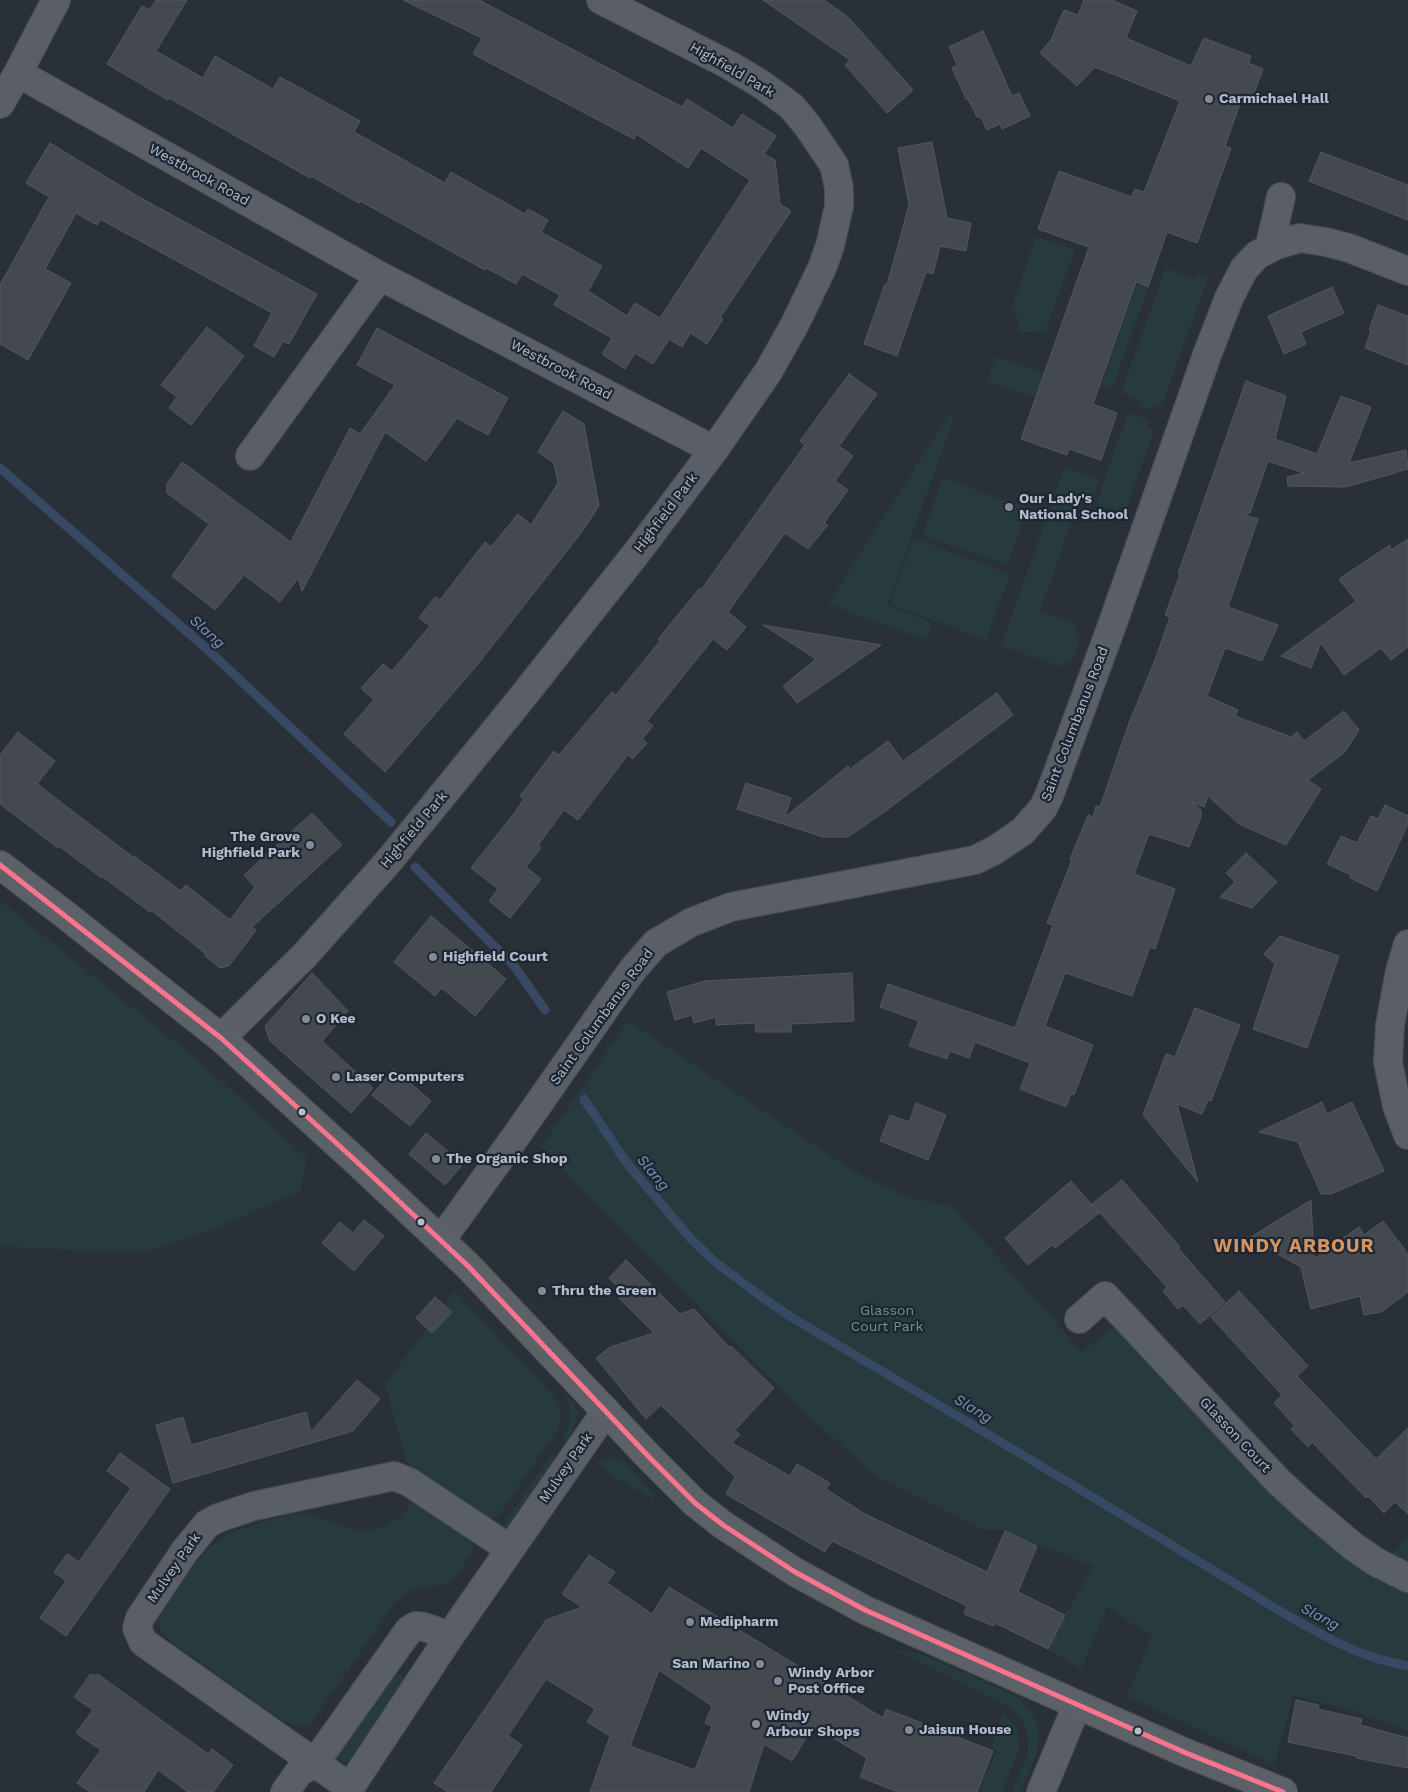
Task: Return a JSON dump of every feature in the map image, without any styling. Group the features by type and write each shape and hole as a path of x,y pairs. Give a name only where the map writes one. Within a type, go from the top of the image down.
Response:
{"main road":[{"path":"0,866 63,913 220,1038 356,1161 468,1266 695,1503 723,1525 795,1572 865,1610 1077,1705 1231,1772 1283,1792"}],"street":[{"path":"0,104 56,0"},
{"name":"Highfield Park","path":"220,1038 304,956 388,862 599,601 714,450 768,372 795,324 822,268 830,246 839,206 839,188 834,165 807,125 791,106 761,84 729,65 601,0"},
{"name":"Westbrook Road","path":"18,73 380,276 714,450"},
{"path":"1269,249 1281,197"},
{"name":"Saint Columbanus Road","path":"440,1240 634,968 656,943 692,922 731,907 974,860 995,850 1023,831 1043,808 1049,796 1229,298 1244,270 1257,255 1285,242 1300,238 1349,248 1408,271"},
{"path":"250,456 380,276"},
{"path":"1408,944 1400,971 1390,1025 1388,1062 1397,1106 1408,1135"},
{"name":"Glasson Court","path":"1079,1319 1105,1296 1278,1481 1354,1547 1376,1562 1408,1578"},
{"name":"Mulvey Park","path":"510,1549 409,1482 394,1476 254,1506 212,1521 198,1534 184,1552 140,1618 137,1628 144,1642 348,1790 450,1636 606,1411"},
{"path":"285,1792 299,1772 314,1764 409,1630 416,1626 424,1627 450,1636"},
{"path":"1041,1792 1077,1705"}],"green space":[{"path":"1036,237 1075,250 1045,331 1017,333 1018,319 1011,309"},
{"path":"1166,268 1196,279 1198,274 1208,278 1161,407 1155,405 1152,410 1140,405 1141,400 1121,393"},
{"path":"1137,284 1148,288 1112,389 1101,385"},
{"path":"996,356 1044,374 1035,397 987,381"},
{"path":"951,412 955,414 887,605 932,623 926,640 828,604"},
{"path":"1128,413 1150,420 1147,427 1154,430 1127,507 1118,508 1116,512 1096,504"},
{"path":"1065,467 1100,479 1091,504 1079,500 1040,611 1076,624 1074,629 1080,638 1071,664 1064,662 1063,667 1001,646"},
{"path":"943,478 1028,509 1007,565 922,535"},
{"path":"914,538 1010,574 986,640 890,604"},
{"path":"0,901 200,1062 307,1158 300,1191 221,1226 150,1251 84,1251 0,1246"},
{"name":"Glasson Court Park","path":"628,1021 866,1178 910,1198 952,1206 1082,1352 1107,1331 1115,1327 1122,1327 1374,1575 1408,1537 1408,1731 1352,1710 1293,1696 1274,1765 1127,1696 1152,1636 1107,1607 1081,1669 1048,1649 1065,1615 1094,1566 1001,1530 984,1530 874,1475 793,1401 541,1147"},
{"path":"455,1291 553,1396 561,1411 557,1430 501,1512 495,1518 483,1520 414,1471 406,1460 385,1384"},
{"path":"565,1393 574,1403 578,1414 567,1442 563,1438 569,1424 570,1409"},
{"path":"551,1455 556,1458 506,1529 502,1527"},
{"path":"610,1458 621,1460 627,1464 653,1494 653,1499 616,1478 597,1463"},
{"path":"416,1498 473,1538 472,1554 452,1581 444,1585 417,1587 410,1590 394,1603 310,1725 299,1726 283,1721 172,1642 161,1631 158,1619 163,1605 207,1549 232,1532 294,1513 314,1515 350,1529 361,1531 383,1528 401,1516"},
{"path":"895,1650 916,1652 1011,1694 1027,1706 1038,1726 1038,1744 1037,1752 1020,1792 1012,1792 1028,1753 1029,1745 1026,1729 1014,1711"},
{"path":"390,1669 410,1681 355,1759 343,1762 336,1755"},
{"path":"1003,1714 1017,1728 1019,1749 1002,1792 979,1792 997,1750 991,1747"}],"building":[{"path":"156,0 187,0 156,51 203,78 215,56 273,89 280,77 360,121 354,132 445,183 451,172 525,214 528,209 548,220 541,232 602,266 588,291 627,316 635,303 660,318 750,180 701,148 688,168 636,134 634,139 473,54 482,38 403,0 479,0 682,107 687,99 733,128 742,114 776,136 764,154 775,160 780,204 791,211 720,318 723,319 707,344 690,333 682,347 669,339 653,364 635,353 625,369 602,354 612,338 554,305 560,295 522,274 516,284 486,268 485,270 360,201 359,203 311,176 310,178 169,98 168,100 107,64 142,6 150,10"},
{"path":"763,0 824,0 848,17 913,90 887,113 845,65 850,60"},
{"path":"1084,0 1112,0 1137,11 1126,38 1191,66 1204,38 1251,56 1248,63 1263,69 1251,101 1242,98 1225,146 1231,148 1197,243 1167,232 1148,287 1136,282 1093,404 1117,413 1101,460 1069,449 1067,455 1021,439 1089,247 1038,229 1059,171 1132,197 1135,189 1144,192 1180,101 1095,67 1077,86 1040,53 1051,40 1064,10 1078,15"},
{"path":"983,31 1012,96 1019,93 1030,116 1002,129 1000,124 987,130 981,117 977,117 968,99 966,99 952,68 957,65 949,47"},
{"path":"932,142 947,218 971,223 966,251 940,246 933,274 926,272 897,356 864,344 885,284 887,285 909,205 898,148"},
{"path":"50,143 139,197 317,294 289,344 283,341 274,357 254,346 272,313 100,219 97,225 76,213 45,269 71,283 28,360 0,344 0,285 49,197 26,183"},
{"path":"1321,152 1408,185 1408,220 1309,181"},
{"path":"1332,287 1344,313 1301,332 1306,344 1284,354 1268,316"},
{"path":"1378,305 1408,316 1408,365 1365,348"},
{"path":"207,327 244,356 191,425 169,408 177,397 161,385"},
{"path":"377,328 508,398 488,435 457,418 426,461 385,432 302,591 298,578 280,602 244,575 215,610 172,576 209,524 167,493 167,484 182,462 291,542 350,428 360,434 395,385 357,365"},
{"path":"849,374 877,394 839,446 853,456 835,481 848,490 824,523 828,525 808,549 785,533 728,612 746,627 727,650 713,639 647,721 653,726 642,739 647,743 633,759 628,755 578,820 564,810 538,845 541,848 526,867 541,879 510,918 489,901 498,889 471,868 515,812 524,799 520,796 554,751 559,755 612,692 616,695 660,641 658,639 700,588 701,590 805,445 800,441"},
{"path":"1246,381 1286,396 1275,439 1317,454 1341,396 1371,407 1349,463 1406,450 1408,469 1346,487 1288,486 1287,477 1304,473 1268,461 1250,513 1245,515 1258,519 1228,607 1278,625 1262,661 1225,648 1207,696 1238,710 1235,716 1291,737 1297,732 1304,741 1344,711 1359,730 1345,752 1308,780 1321,789 1286,845 1239,824 1208,796 1204,807 1192,802 1201,810 1201,817 1189,847 1149,834 1134,874 1175,889 1155,949 1150,947 1132,996 1065,973 1045,1026 1093,1045 1074,1095 1071,1093 1066,1107 1020,1089 1030,1063 975,1042 969,1058 950,1051 947,1059 909,1046 919,1021 880,1007 888,984 1015,1028 1053,925 1047,923 1072,860 1070,859 1088,815 1093,817 1096,806 1100,807 1129,723 1155,660 1170,617 1165,615 1180,575 1178,574"},
{"path":"563,411 584,424 599,506 581,533 478,664 385,772 344,734 374,700 361,688 383,664 392,671 430,626 419,618 435,597 440,600 485,542 491,547 518,514 531,525 558,483 554,463 538,452"},
{"path":"1408,539 1408,647 1391,660 1381,648 1344,675 1321,643 1311,668 1281,656 1356,601 1339,579 1390,545 1391,550"},
{"path":"763,625 881,645 797,703 783,686 816,659"},
{"path":"997,693 1013,715 848,837 823,837 737,809 746,783 791,798 785,817 848,766 850,769 888,741 903,761"},
{"path":"18,732 55,761 37,784 181,891 186,885 230,920 255,887 244,875 312,813 342,845 252,927 256,930 229,966 220,968 205,956 206,954 151,910 150,912 59,846 58,848 0,804 0,755"},
{"path":"1385,805 1408,816 1408,824 1377,891 1350,878 1351,875 1327,864 1341,836 1357,843 1371,816 1378,819"},
{"path":"1246,853 1277,882 1252,908 1220,897 1235,882 1226,873"},
{"name":"Highfield Court","path":"431,916 506,979 475,1016 442,988 435,996 394,962"},
{"path":"1280,936 1339,956 1307,1048 1253,1029 1275,964 1264,954"},
{"name":"O Kee","path":"312,973 348,1011 322,1041 373,1088 351,1113 270,1041 265,1026"},
{"path":"852,973 854,1021 791,1024 791,1032 756,1032 755,1023 716,1025 716,1017 694,1023 692,1015 675,1020 667,992 705,981"},
{"path":"1195,1008 1240,1025 1211,1101 1208,1100 1202,1114 1177,1104 1198,1182 1143,1115 1166,1054 1175,1057"},
{"path":"394,1069 431,1101 410,1126 372,1095"},
{"path":"1322,1102 1327,1114 1352,1102 1384,1171 1331,1194 1321,1194 1298,1142 1259,1132"},
{"path":"916,1103 946,1115 928,1160 880,1141 890,1115 909,1122"},
{"name":"The Organic Shop","path":"426,1133 463,1164 445,1185 409,1154"},
{"path":"1122,1180 1225,1302 1200,1324 1183,1305 1178,1309 1163,1291 1167,1287 1092,1204"},
{"path":"1071,1181 1099,1213 1055,1248 1052,1245 1028,1265 1005,1238"},
{"path":"1311,1200 1314,1259 1359,1227 1364,1235 1383,1221 1408,1254 1408,1292 1381,1312 1364,1315 1360,1296 1311,1309 1301,1267 1249,1238"},
{"path":"364,1220 384,1236 354,1271 322,1243 340,1222 353,1233"},
{"path":"626,1260 680,1314 694,1309 729,1347 731,1346 774,1388 735,1430 740,1435 732,1443 790,1476 797,1464 830,1483 826,1489 865,1514 987,1572 1005,1531 1037,1546 1018,1592 1065,1615 1048,1649 995,1623 994,1626 964,1614 967,1606 832,1541 825,1552 726,1494 735,1477 661,1405 646,1419 596,1358 610,1347 654,1333 619,1298 624,1293 609,1278"},
{"path":"1239,1291 1308,1366 1297,1376 1376,1459 1408,1428 1408,1514 1395,1502 1384,1513 1368,1496 1366,1498 1312,1442 1308,1447 1291,1429 1295,1426 1274,1403 1282,1395 1211,1317"},
{"path":"435,1297 452,1312 432,1333 416,1318"},
{"path":"357,1380 380,1399 353,1431 173,1483 156,1425 183,1417 191,1445 306,1412 311,1432"},
{"path":"120,1453 170,1489 66,1636 40,1618 66,1581 54,1572 67,1554 79,1562 131,1488 107,1471"},
{"path":"589,1555 615,1572 607,1583 652,1614 669,1587 883,1718 886,1709 993,1751 977,1792 898,1792 860,1777 867,1758 813,1726 792,1761 764,1744 749,1792 590,1792 610,1736 587,1722 595,1709 546,1679 508,1736 522,1745 491,1792 448,1792 434,1783 546,1620 582,1607 562,1594","holes":["659,1670 712,1706 705,1723 712,1726 695,1770 630,1746"]},
{"path":"90,1675 99,1675 208,1754 212,1749 233,1765 213,1792 188,1792 158,1770 144,1792 90,1792 77,1783 101,1750 76,1733 93,1710 74,1697"},
{"path":"1296,1700 1319,1705 1318,1709 1362,1719 1360,1725 1408,1738 1408,1768 1288,1742"}],"waterway":[{"name":"Slang","path":"0,468 207,649 391,822"},
{"name":"Slang","path":"415,867 515,967 545,1010"},
{"name":"Slang","path":"584,1099 626,1162 691,1239 715,1262 759,1295 791,1317 1290,1617 1358,1652 1408,1666"}],"transit line":[{"path":"0,865 221,1038 356,1161 468,1266 650,1458 695,1503 723,1525 795,1572 865,1610 1186,1753 1283,1792"}],"place":[{"name":"Carmichael Hall","path":"1209,99"},
{"name":"Our Lady's National School","path":"1009,507"},
{"name":"The Grove Highfield Park","path":"310,845"},
{"name":"Highfield Court","path":"433,957"},
{"name":"O Kee","path":"306,1019"},
{"name":"Laser Computers","path":"336,1077"},
{"name":"The Organic Shop","path":"436,1159"},
{"name":"Thru the Green","path":"542,1291"},
{"name":"Medipharm","path":"690,1622"},
{"name":"San Marino","path":"760,1664"},
{"name":"Windy Arbor Post Office","path":"778,1681"},
{"name":"Windy Arbour Shops","path":"756,1724"},
{"name":"Jaisun House","path":"909,1730"}],"district":[{"name":"WINDY ARBOUR","path":"1294,1246"}]}
